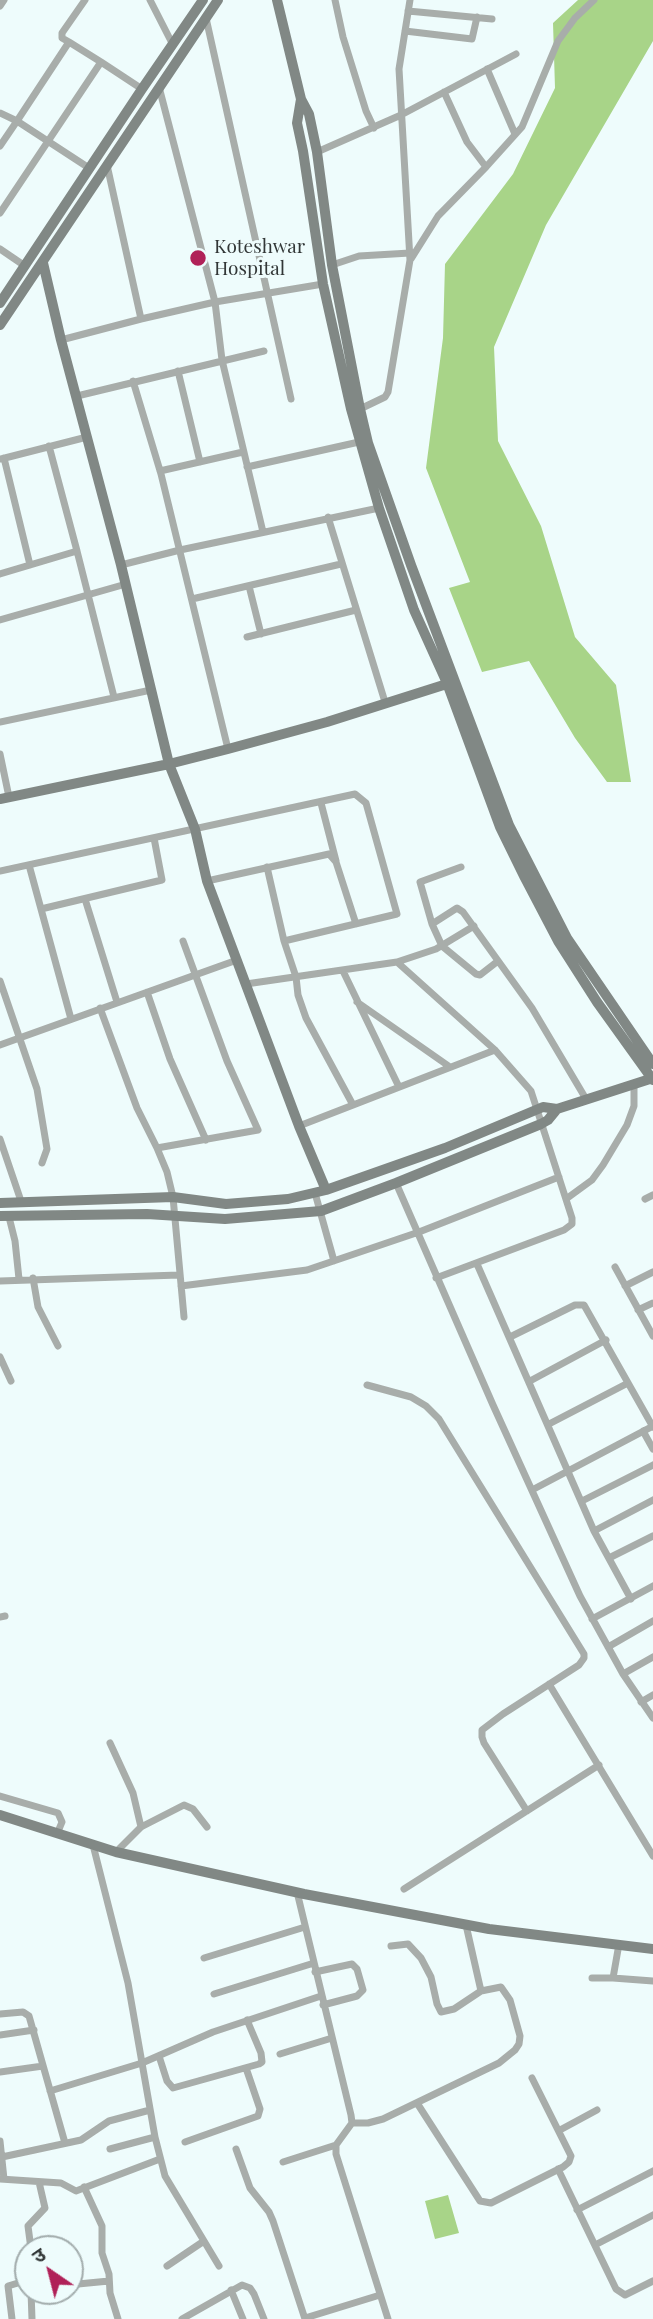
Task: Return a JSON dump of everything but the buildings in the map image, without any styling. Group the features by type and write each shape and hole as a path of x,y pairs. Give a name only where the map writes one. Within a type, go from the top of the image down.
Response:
{"street":[{"path":"0,6 4,0"},
{"path":"85,0 62,33 62,38 142,89"},
{"path":"150,0 173,45"},
{"path":"0,303 203,0"},
{"path":"0,326 218,0"},
{"path":"0,1203 173,1198 226,1204 288,1199 326,1190 445,1148 543,1107 557,1108 653,1079 597,1002 558,942 500,827 368,443 332,265 317,152 277,0"},
{"path":"335,0 346,48 374,128"},
{"path":"360,409 386,397 388,392 410,257 399,69 410,0"},
{"path":"410,257 438,216 522,127 558,41 575,18 594,0"},
{"path":"408,10 492,19"},
{"path":"405,31 472,39 477,17"},
{"path":"206,18 291,399"},
{"path":"0,146 69,42"},
{"path":"317,152 401,115 516,54"},
{"path":"0,213 101,62"},
{"path":"486,69 515,134"},
{"path":"159,86 215,302 222,360 262,532"},
{"path":"444,92 467,142 486,167"},
{"path":"301,99 297,123 323,284 359,442 414,610 452,682 509,825 567,938 653,1064"},
{"path":"0,113 17,121 89,169"},
{"path":"107,165 141,319"},
{"path":"0,249 25,266"},
{"path":"332,265 359,256 410,257"},
{"path":"43,263 126,584 169,764 195,829 207,881 299,1126 326,1190"},
{"path":"61,340 215,302 323,284"},
{"path":"77,396 264,351"},
{"path":"178,371 200,462"},
{"path":"133,381 160,471 228,749"},
{"path":"30,565 2,458 88,437"},
{"path":"247,467 359,442"},
{"path":"50,446 114,697"},
{"path":"160,471 243,452"},
{"path":"121,565 328,517 379,508"},
{"path":"328,517 385,702"},
{"path":"0,574 76,551"},
{"path":"192,599 341,564"},
{"path":"0,620 126,584"},
{"path":"249,586 261,634"},
{"path":"247,637 356,610"},
{"path":"0,754 5,798 228,749 327,722 452,682"},
{"path":"0,722 151,690"},
{"path":"0,871 355,794 366,803 397,914 284,941"},
{"path":"321,803 356,924"},
{"path":"41,909 162,880 154,838"},
{"path":"207,881 330,854 337,862"},
{"path":"29,865 71,1019"},
{"path":"267,867 306,1018 354,1105"},
{"path":"461,867 420,882 432,924 442,946 476,974 481,975 498,961"},
{"path":"85,900 117,1002"},
{"path":"432,924 457,908 460,909 533,1008 586,1099"},
{"path":"246,984 397,962 442,946 474,926"},
{"path":"157,1148 258,1130 227,1060 183,940"},
{"path":"0,1045 237,960"},
{"path":"397,962 495,1050 531,1091 572,1218 569,1227 436,1278"},
{"path":"343,971 399,1087"},
{"path":"0,981 37,1088 47,1149 42,1163"},
{"path":"147,992 170,1059 206,1140"},
{"path":"357,1001 450,1067"},
{"path":"100,1009 136,1108 167,1172 175,1215 184,1317"},
{"path":"299,1126 495,1050"},
{"path":"566,1199 592,1180 627,1125 634,1106 634,1084"},
{"path":"19,1279 15,1241 5,1217 175,1215 225,1219 321,1211 541,1124 548,1120 557,1108"},
{"path":"0,1139 21,1201"},
{"path":"181,1286 307,1270 419,1232 559,1178"},
{"path":"396,1183 419,1232 436,1278 592,1619 622,1674 653,1718"},
{"path":"315,1193 334,1261"},
{"path":"645,1199 653,1195"},
{"path":"477,1264 594,1531 631,1599"},
{"path":"615,1267 653,1336"},
{"path":"625,1286 653,1272"},
{"path":"0,1281 179,1275"},
{"path":"33,1278 38,1307 58,1346"},
{"path":"510,1337 580,1303 586,1307 606,1340 653,1427 532,1490"},
{"path":"638,1310 653,1303"},
{"path":"530,1381 606,1340"},
{"path":"0,1357 11,1381"},
{"path":"549,1424 628,1383"},
{"path":"367,1385 411,1397 426,1406 439,1419 584,1654 579,1665 482,1730 484,1743 527,1811"},
{"path":"643,1431 653,1449"},
{"path":"582,1502 653,1465"},
{"path":"594,1531 653,1500"},
{"path":"609,1558 653,1536"},
{"path":"592,1619 653,1586"},
{"path":"608,1647 653,1622"},
{"path":"622,1674 653,1657"},
{"path":"549,1684 653,1856"},
{"path":"641,1702 653,1695"},
{"path":"110,1743 133,1794 141,1827"},
{"path":"404,1889 599,1765"},
{"path":"0,1796 58,1813 62,1822 57,1834"},
{"path":"116,1852 141,1827 184,1805 193,1809 207,1827"},
{"path":"0,1815 116,1852 296,1892 466,1925 653,1949"},
{"path":"93,1846 128,1983 155,2137 165,2176 219,2266"},
{"path":"296,1892 352,2123"},
{"path":"466,1925 481,1991"},
{"path":"204,1958 305,1927"},
{"path":"283,2162 335,2145 352,2123 378,2121 499,2063 519,2044 520,2036 506,1992 501,1987 481,1991 454,2009 441,2012 421,1958 408,1944 391,1945"},
{"path":"613,1978 619,1944"},
{"path":"214,1994 315,1968 352,1964 357,1969 363,1990 357,1996 323,2005"},
{"path":"592,1978 653,1980"},
{"path":"50,2091 142,2063 213,2032 321,1996"},
{"path":"0,2014 26,2013 34,2030 65,2143"},
{"path":"159,2056 167,2081 173,2088 259,2064 262,2058 247,2020"},
{"path":"0,2035 34,2030"},
{"path":"280,2054 332,2038"},
{"path":"0,2072 43,2066"},
{"path":"185,2142 258,2116 260,2109 246,2068"},
{"path":"417,2103 475,2195 484,2203 491,2203 558,2169 569,2162 571,2156 532,2078"},
{"path":"2,2157 86,2138 109,2122 150,2110"},
{"path":"560,2130 597,2110"},
{"path":"110,2149 155,2137"},
{"path":"0,2141 2,2179 61,2183 72,2190 160,2159"},
{"path":"335,2145 338,2163 388,2319"},
{"path":"236,2149 250,2188 274,2221 305,2319 380,2295"},
{"path":"558,2169 621,2294 653,2281"},
{"path":"578,2210 653,2171"},
{"path":"29,2235 28,2226 45,2208 39,2182"},
{"path":"84,2187 102,2226 102,2253 118,2319"},
{"path":"595,2245 653,2215"},
{"path":"167,2266 204,2241"},
{"path":"84,2283 109,2281"},
{"path":"12,2319 8,2286 14,2284"},
{"path":"182,2319 242,2285 250,2288 264,2319"},
{"path":"232,2290 243,2319"}],"green space":[{"path":"578,0 653,0 653,41 546,225 494,347 498,441 541,526 575,637 616,685 631,782 607,782 575,738 529,661 482,672 449,588 470,582 426,468 443,338 445,264 513,174 555,88 553,23"},
{"path":"448,2195 459,2233 435,2239 425,2201"}],"place":[{"name":"Koteshwar Hospital","path":"198,258"}]}
